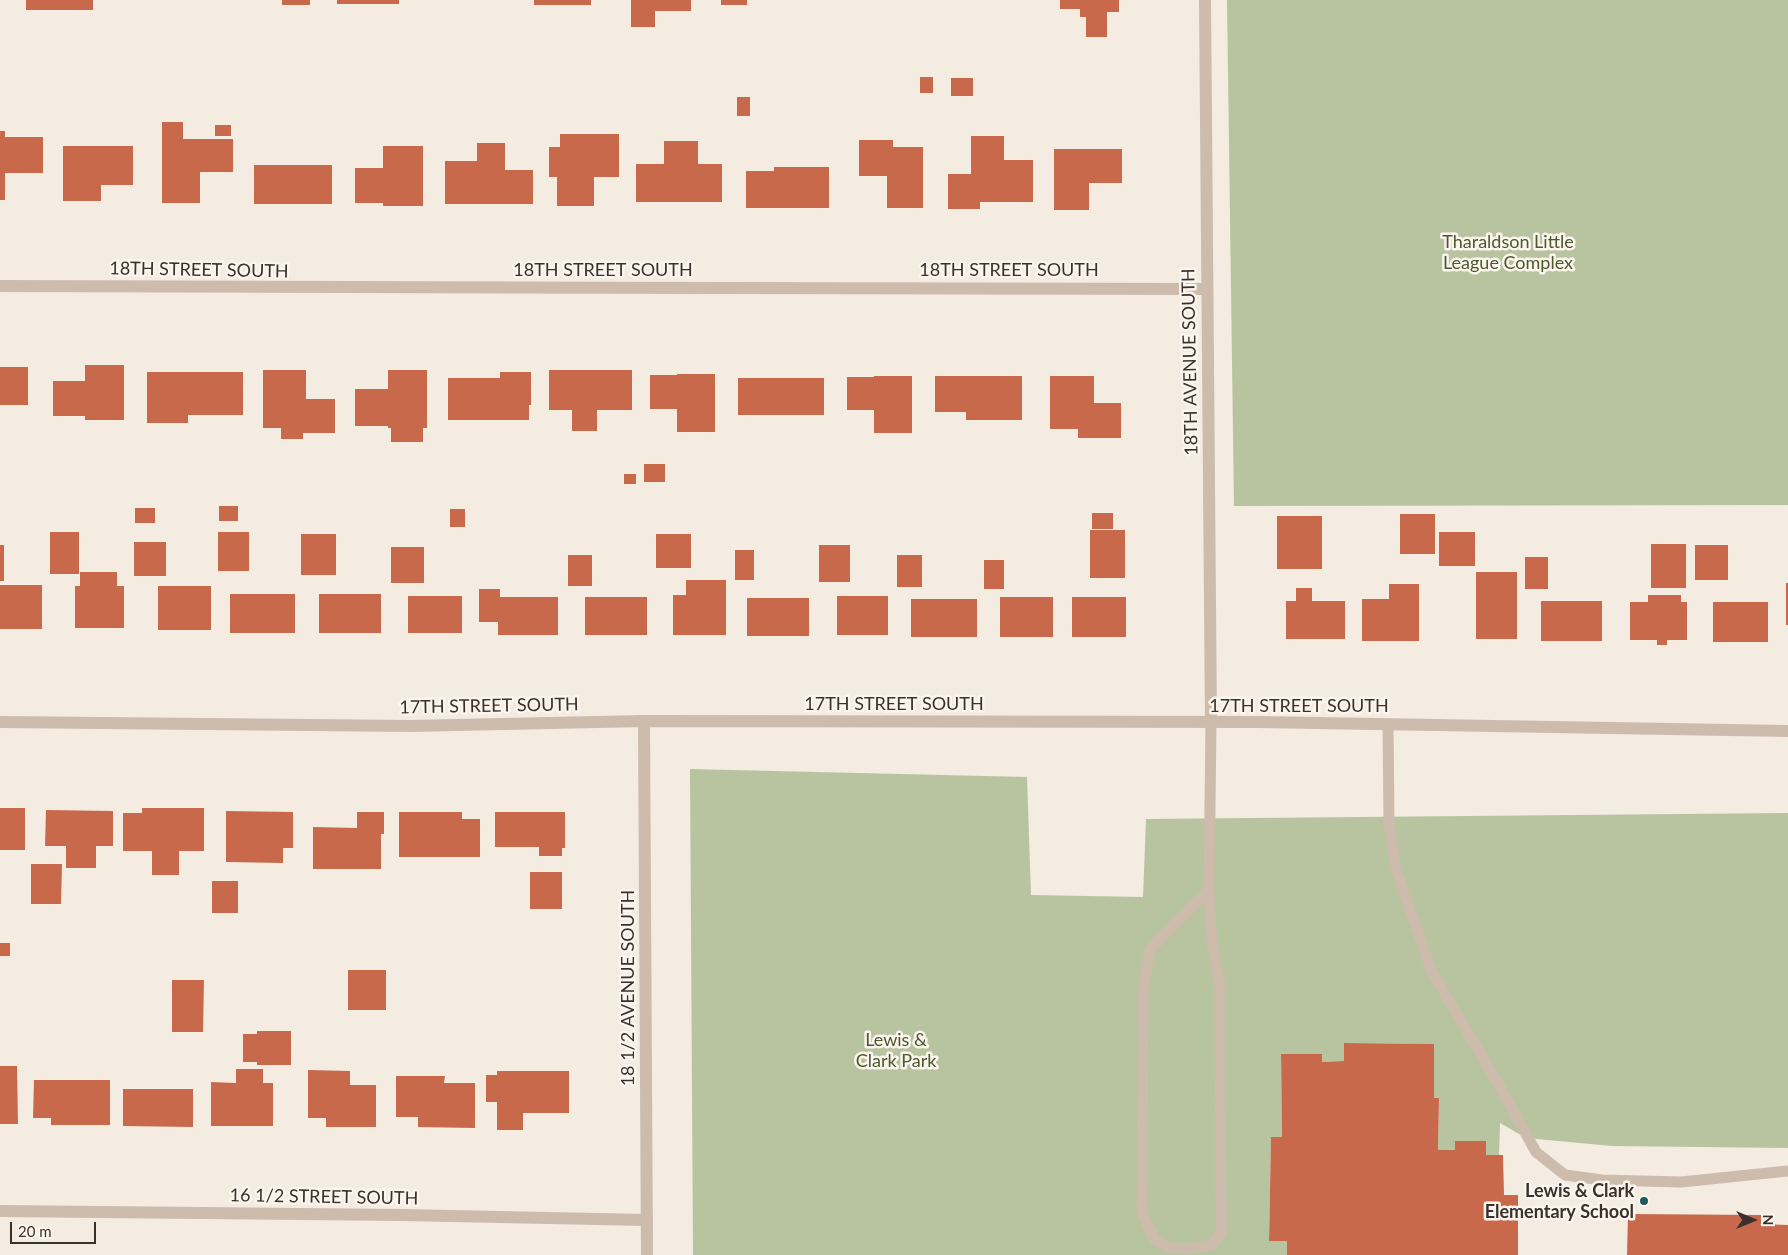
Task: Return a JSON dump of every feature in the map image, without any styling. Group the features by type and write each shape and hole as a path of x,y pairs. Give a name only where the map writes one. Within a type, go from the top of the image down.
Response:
{"street":[{"name":"18TH AVENUE SOUTH","path":"1205,0 1211,723"},
{"name":"18TH STREET SOUTH","path":"0,286 311,289 817,287 1207,289"},
{"name":"17TH STREET SOUTH","path":"0,722 410,726 644,721 1211,723 1788,731"},
{"name":"18 1/2 AVENUE SOUTH","path":"644,721 647,1255"},
{"name":"16 1/2 STREET SOUTH","path":"0,1211 412,1215 647,1220"}],"lane":[{"path":"1209,890 1150,949 1143,992 1142,1213 1155,1240 1170,1248 1188,1250 1211,1244 1221,1234 1220,985 1212,943 1209,890 1211,723"},
{"path":"1388,724 1389,822 1396,869 1432,972 1536,1152 1565,1175 1602,1180 1681,1182 1788,1172"}],"green space":[{"name":"Tharaldson Little League Complex","path":"1227,0 1788,0 1788,505 1234,506"},
{"name":"Lewis & Clark Park","path":"690,769 1027,777 1031,895 1143,897 1146,819 1788,813 1788,1148 1612,1146 1526,1138 1500,1123 1499,1155 1486,1155 1486,1141 1456,1141 1455,1150 1438,1150 1439,1098 1434,1098 1434,1044 1344,1043 1344,1061 1322,1062 1322,1054 1281,1054 1282,1137 1271,1138 1269,1241 1287,1241 1287,1255 693,1255"}],"building":[{"path":"26,0 93,0 93,10 26,10"},
{"path":"282,0 310,0 310,5 282,5"},
{"path":"337,0 399,0 399,4 337,4"},
{"path":"534,0 591,0 591,5 534,5"},
{"path":"631,0 691,0 691,11 655,11 655,27 631,27"},
{"path":"721,0 747,0 747,5 721,5"},
{"path":"1060,0 1119,0 1119,12 1107,12 1107,37 1086,37 1086,17 1080,17 1080,9 1060,9"},
{"path":"920,77 933,77 933,93 920,93"},
{"path":"951,78 973,78 973,96 951,96"},
{"path":"737,97 750,97 750,116 737,116"},
{"path":"162,122 183,122 183,139 233,139 233,172 200,172 200,203 162,203"},
{"path":"215,125 231,125 231,136 215,136"},
{"path":"0,131 5,131 5,137 43,137 43,173 5,173 5,200 0,200"},
{"path":"560,134 619,134 619,177 594,177 594,206 557,206 557,177 549,177 549,147 560,147"},
{"path":"971,136 1004,136 1004,160 1033,160 1033,202 980,202 980,209 948,209 948,174 971,174"},
{"path":"859,140 893,140 893,147 923,147 923,208 887,208 887,176 859,176"},
{"path":"664,141 698,141 698,164 722,164 722,202 636,202 636,164 664,164"},
{"path":"477,143 505,143 505,170 533,170 533,204 445,204 445,161 477,161"},
{"path":"63,146 133,146 133,185 101,185 101,201 63,201"},
{"path":"383,146 423,146 423,206 383,206 383,203 355,203 355,168 383,168"},
{"path":"1054,149 1122,149 1122,183 1089,183 1089,210 1054,210"},
{"path":"254,165 332,165 332,204 254,204"},
{"path":"774,167 829,167 829,208 746,208 746,171 774,171"},
{"path":"85,365 124,365 124,420 85,420 85,416 53,416 53,381 85,381"},
{"path":"0,367 28,367 28,405 0,405"},
{"path":"263,370 306,370 306,399 335,399 335,433 303,433 303,439 281,439 281,428 263,428"},
{"path":"388,370 427,370 427,428 423,428 423,442 391,442 391,428 388,428 388,426 355,426 355,389 388,389"},
{"path":"549,370 632,370 632,410 597,410 597,431 572,431 572,410 549,410"},
{"path":"147,372 243,372 243,415 188,415 188,423 147,423"},
{"path":"500,372 531,372 529,420 448,420 448,378 500,378"},
{"path":"715,374 715,432 677,432 677,409 650,409 650,375"},
{"path":"912,376 912,433 874,433 874,410 847,410 847,377"},
{"path":"935,376 1022,376 1022,420 966,420 966,412 935,412"},
{"path":"1050,376 1094,376 1094,403 1121,403 1121,438 1078,438 1078,429 1050,429"},
{"path":"738,378 824,378 824,415 738,415"},
{"path":"644,464 665,464 665,482 644,482"},
{"path":"624,474 636,474 636,484 624,484"},
{"path":"219,506 238,506 238,521 219,521"},
{"path":"135,508 155,508 155,523 135,523"},
{"path":"450,509 465,509 465,527 450,527"},
{"path":"1092,513 1113,513 1113,529 1092,529"},
{"path":"1400,514 1435,514 1435,554 1400,554"},
{"path":"1277,516 1322,516 1322,569 1277,569"},
{"path":"1090,530 1125,530 1125,578 1090,578"},
{"path":"50,532 79,532 79,574 50,574"},
{"path":"218,532 249,532 249,571 218,571"},
{"path":"1439,532 1475,532 1475,566 1439,566"},
{"path":"301,534 336,534 336,575 301,575"},
{"path":"656,534 691,534 691,568 656,568"},
{"path":"134,542 166,542 166,576 134,576"},
{"path":"1651,544 1686,544 1686,588 1651,588"},
{"path":"0,545 4,545 4,581 0,581"},
{"path":"819,545 850,545 850,582 819,582"},
{"path":"1695,545 1728,545 1728,580 1695,580"},
{"path":"391,547 424,547 424,583 391,583"},
{"path":"735,550 754,550 754,580 735,580"},
{"path":"568,555 592,555 592,586 568,586"},
{"path":"897,555 922,555 922,587 897,587"},
{"path":"1525,557 1548,557 1548,589 1525,589"},
{"path":"984,560 1004,560 1004,589 984,589"},
{"path":"80,572 117,572 117,586 124,586 124,628 75,628 75,586 80,586"},
{"path":"1476,572 1517,572 1517,639 1476,639"},
{"path":"686,580 726,580 726,635 673,635 673,595 686,595"},
{"path":"1786,583 1788,583 1788,625 1786,625"},
{"path":"1389,584 1419,584 1419,641 1362,641 1362,599 1389,599"},
{"path":"0,585 42,585 42,629 0,629"},
{"path":"158,586 211,586 211,630 158,630"},
{"path":"1296,588 1312,588 1312,601 1345,601 1345,639 1286,639 1286,601 1296,601"},
{"path":"479,589 500,589 500,597 558,597 558,635 498,635 498,622 479,622"},
{"path":"230,594 295,594 295,633 230,633"},
{"path":"319,594 381,594 381,633 319,633"},
{"path":"1648,595 1681,595 1681,602 1687,602 1687,640 1667,640 1667,645 1657,645 1657,640 1630,640 1630,602 1648,602"},
{"path":"408,596 462,596 462,633 408,633"},
{"path":"837,596 888,596 888,635 837,635"},
{"path":"585,597 647,597 647,635 585,635"},
{"path":"1000,597 1053,597 1053,637 1000,637"},
{"path":"1072,597 1126,597 1126,637 1072,637"},
{"path":"747,598 809,598 809,636 747,636"},
{"path":"911,599 977,599 977,637 911,637"},
{"path":"1541,601 1602,601 1602,641 1541,641"},
{"path":"1713,602 1768,602 1768,642 1713,642"},
{"path":"0,808 25,808 25,850 0,850"},
{"path":"142,808 204,808 204,851 179,851 179,875 152,875 152,851 123,851 123,813 142,813"},
{"path":"46,810 113,811 113,846 96,846 96,868 66,868 66,846 45,846"},
{"path":"226,811 293,812 293,848 283,848 283,863 226,862"},
{"path":"357,812 384,812 384,834 381,834 381,869 313,869 313,827 357,828"},
{"path":"399,812 462,812 462,819 480,819 480,857 399,857"},
{"path":"495,812 565,812 565,848 562,848 562,856 539,856 539,847 495,847"},
{"path":"31,864 62,864 61,904 31,904"},
{"path":"530,872 562,872 562,909 530,909"},
{"path":"212,881 238,881 238,913 212,913"},
{"path":"0,943 10,943 10,956 0,956"},
{"path":"348,970 386,970 386,1010 348,1010"},
{"path":"172,980 204,980 203,1032 172,1032"},
{"path":"257,1031 291,1031 291,1065 257,1065 257,1062 243,1062 243,1034 257,1034"},
{"path":"1344,1043 1434,1044 1434,1098 1439,1098 1438,1150 1455,1150 1455,1141 1486,1141 1486,1155 1503,1155 1504,1195 1518,1195 1518,1255 1287,1255 1287,1241 1269,1241 1271,1137 1282,1137 1281,1054 1322,1054 1322,1062 1344,1061"},
{"path":"0,1066 17,1066 18,1124 0,1124"},
{"path":"236,1069 263,1069 263,1083 273,1083 273,1126 211,1126 211,1082 236,1083"},
{"path":"308,1070 350,1071 350,1085 376,1085 376,1127 326,1127 326,1118 308,1118"},
{"path":"497,1071 569,1071 569,1113 523,1113 523,1130 497,1130 497,1102 486,1102 486,1075 497,1075"},
{"path":"396,1076 445,1076 444,1083 475,1083 475,1128 418,1127 418,1117 396,1117"},
{"path":"34,1080 110,1080 110,1125 51,1125 51,1118 33,1118"},
{"path":"123,1089 193,1089 193,1127 123,1126"},
{"path":"1628,1214 1761,1215 1761,1224 1788,1225 1788,1255 1627,1255"}],"place":[{"name":"Lewis & Clark Elementary School","path":"1644,1201"}]}
